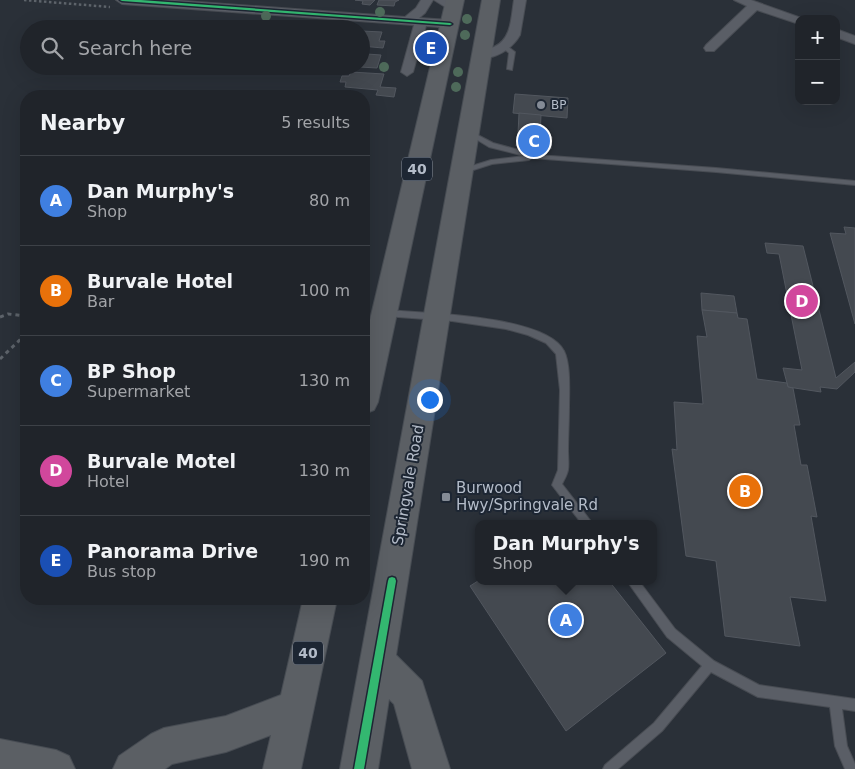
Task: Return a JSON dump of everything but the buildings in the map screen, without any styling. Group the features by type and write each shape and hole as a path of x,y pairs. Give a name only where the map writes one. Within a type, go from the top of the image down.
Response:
{"highway":[{"name":"Springvale Road","path":"359,769 491,0"},
{"name":"40","path":"370,375 450,8"},
{"name":"40","path":"282,769 319,605"},
{"path":"378,661 409,694 430,769"},
{"path":"132,769 164,747 226,734 296,708"},
{"path":"0,758 56,769"}],"street":[{"path":"122,0 247,5 415,22 450,8"},
{"path":"407,72 415,22 427,0"},
{"path":"482,54 505,47 514,35 520,0"},
{"path":"740,0 795,19"},
{"path":"710,48 755,5"},
{"path":"840,34 855,40"}],"lane":[{"path":"505,47 512,52 510,69"},
{"path":"468,132 491,145 537,157"},
{"path":"461,172 491,162 537,157 716,170 855,184"},
{"path":"384,313 503,324 519,328 550,341 560,352 563,371 563,470 557,485 585,520"},
{"path":"635,585 672,632 710,665 758,691 855,704"},
{"path":"609,769 658,727 710,665"},
{"path":"835,702 841,746 851,769"}],"path":[{"path":"0,317 20,314"},
{"path":"0,359 20,340"}],"cycle path":[{"path":"122,0 450,24"},
{"path":"359,769 392,581"}],"place":[{"name":"Panorama Drive","path":"431,48"},
{"name":"BP","path":"541,105"},
{"name":"BP Shop","path":"534,141"},
{"name":"Burvale Motel","path":"802,301"},
{"name":"Burvale Hotel","path":"745,491"},
{"name":"Burwood Hwy/Springvale Rd","path":"446,497"},
{"name":"Dan Murphy's","path":"566,620"}]}
